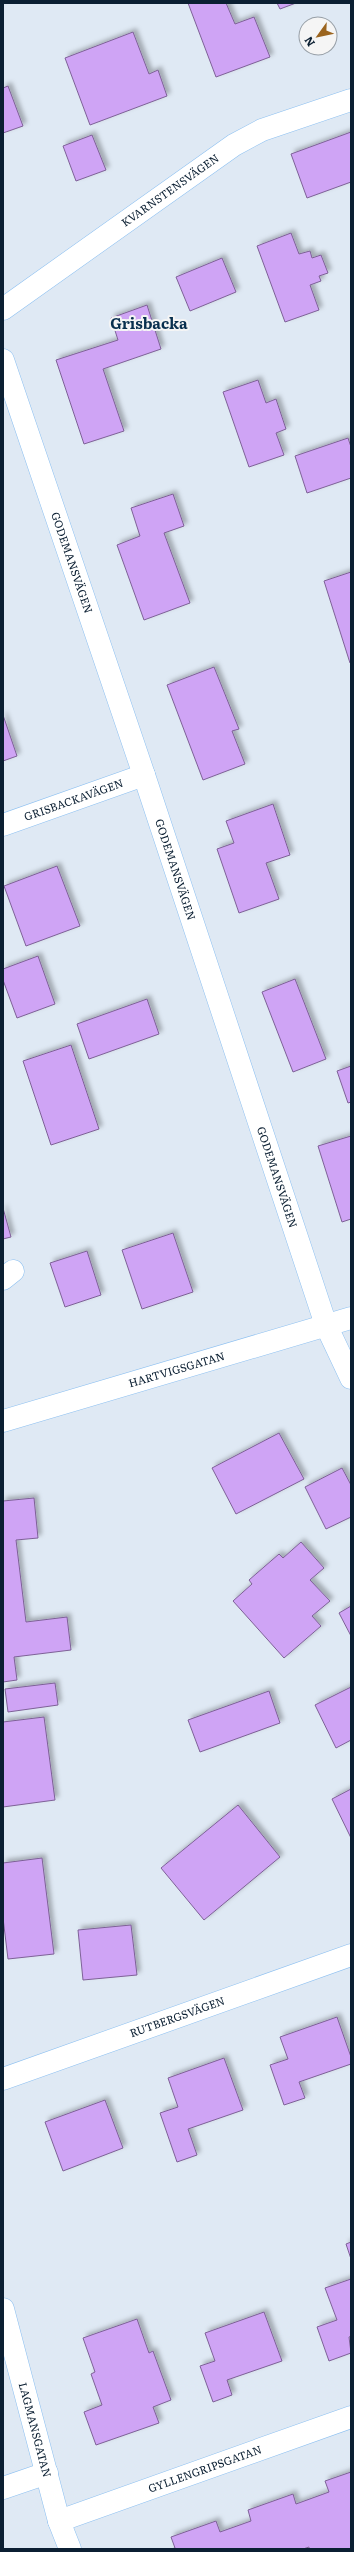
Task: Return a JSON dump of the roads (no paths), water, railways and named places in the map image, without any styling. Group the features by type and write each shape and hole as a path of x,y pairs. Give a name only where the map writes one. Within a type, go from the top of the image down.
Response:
{"street":[{"name":"KVARNSTENSVÄGEN","path":"3,309 234,145 262,130 351,100"},
{"name":"GODEMANSVÄGEN","path":"3,360 144,775 326,1325 351,1378"},
{"name":"GRISBACKAVÄGEN","path":"3,825 144,775"},
{"name":"HARTVIGSGATAN","path":"3,1421 351,1318"},
{"name":"RUTBERGSVÄGEN","path":"3,2080 351,1955"},
{"name":"LAGMANSGATAN","path":"3,2309 59,2521 70,2549"},
{"name":"GYLLENGRIPSGATAN","path":"59,2521 351,2417"},
{"path":"3,2488 46,2473"}],"district":[{"name":"Grisbacka","path":"149,324"}]}
